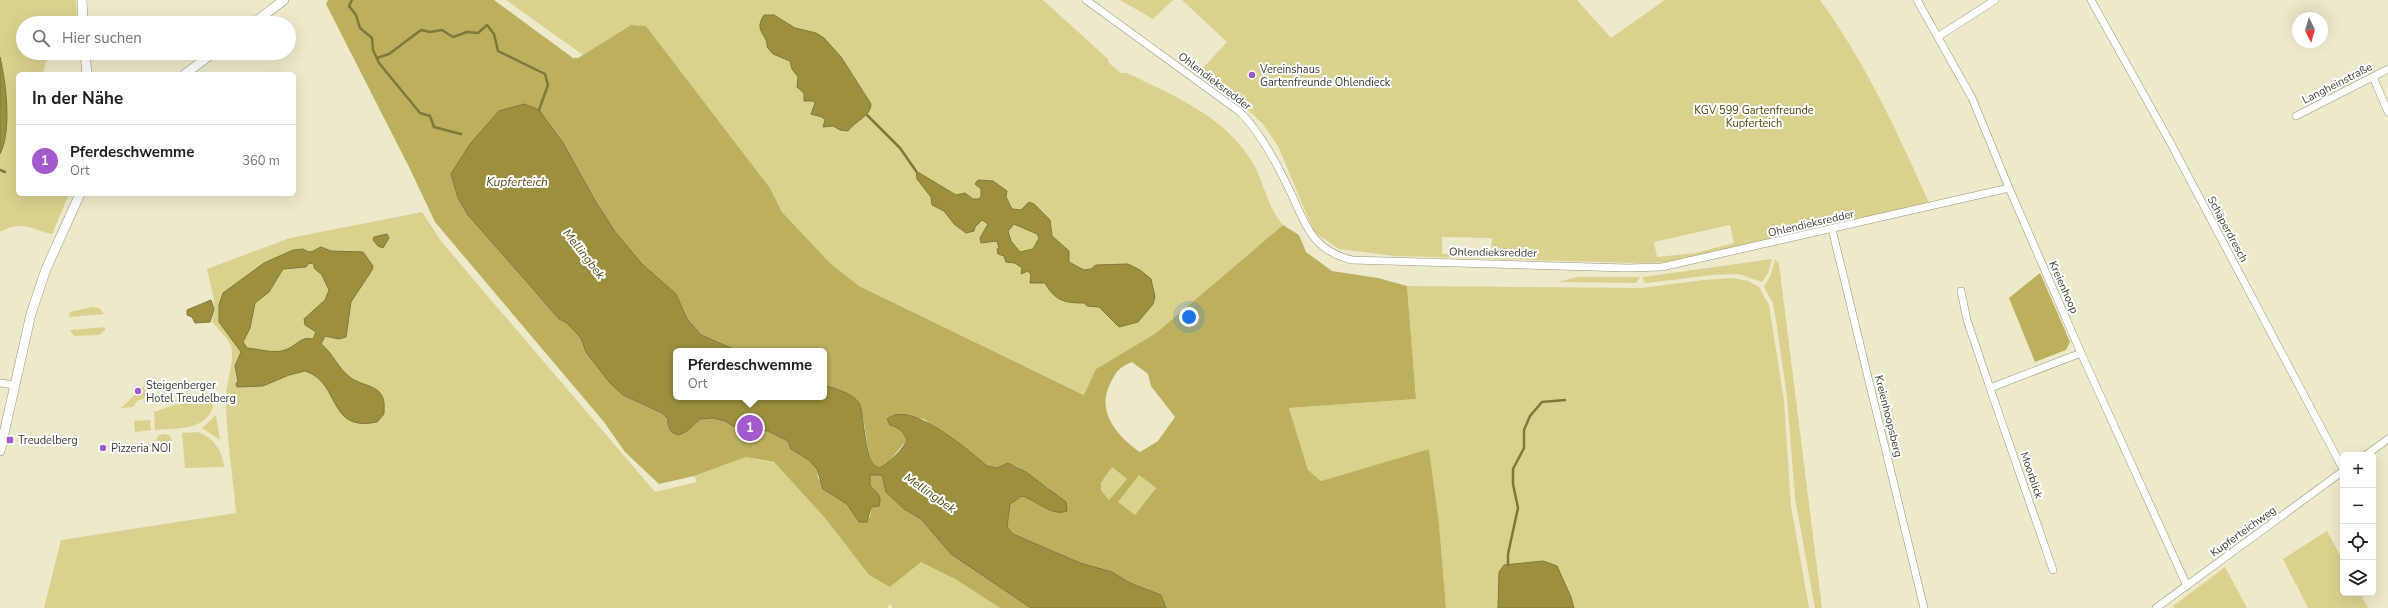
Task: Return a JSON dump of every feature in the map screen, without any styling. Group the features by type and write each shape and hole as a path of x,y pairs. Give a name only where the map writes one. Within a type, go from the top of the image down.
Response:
{"main road":[{"path":"82,0 83,16"},
{"path":"263,16 284,0"},
{"path":"86,60 87,72"},
{"path":"188,72 204,60"},
{"path":"0,451 26,330 60,238 79,196"}],"street":[{"name":"Ohlendieksredder","path":"1086,0 1240,112 1254,128 1275,163 1310,234 1328,251 1340,257 1352,260 1537,264 1627,268 1662,267 1832,230 2009,188"},
{"name":"Kreienhoop","path":"1917,0 1939,36 1972,98 2009,188 2081,353 2187,586"},
{"path":"1939,36 1995,0"},
{"name":"Schäperdresch","path":"2091,0 2169,140 2340,464"},
{"name":"Langheinstraße","path":"2296,116 2388,69"},
{"path":"2373,77 2388,112"},
{"name":"Kreienhoopsberg","path":"1832,230 1924,608"},
{"name":"Moorblick","path":"1961,291 1967,320 2053,570"},
{"path":"1990,388 2081,353"},
{"path":"0,383 15,385"},
{"path":"2370,452 2388,439"},
{"name":"Kupferteichweg","path":"2156,608 2340,472"}],"green space":[{"path":"0,0 76,0 77,16 16,16 16,60 46,60 43,72 16,72 16,196 68,196 52,234 20,226 8,228 0,232"},
{"path":"506,0 1043,0 1108,59 1109,63 1121,73 1127,73 1179,98 1211,118 1226,131 1239,144 1251,160 1269,202 1283,225 1156,333 1096,369 1085,395 859,286 830,263 782,212 770,188 646,26 631,25 583,55"},
{"path":"1120,0 1173,0 1153,19"},
{"name":"KGV 599 Gartenfreunde Kupferteich","path":"1182,0 1577,0 1611,38 1665,0 1820,0 1852,48 1880,98 1929,203 1676,262 1635,263 1395,256 1339,249 1314,232 1278,146 1263,124 1203,68 1227,42","holes":["1730,225 1734,243 1695,253 1657,257 1654,242","1442,237 1492,238 1491,254 1442,254"]},
{"path":"422,212 441,241 655,492 697,482 694,476 746,457 775,463 825,518 869,575 920,561 955,579 1000,608 892,608 890,604 887,608 44,608 61,540 236,513 226,411 226,391 232,352 228,340 212,322 214,300 207,269 290,238"},
{"path":"1772,259 1768,273 1762,282 1738,274 1713,275 1646,283 1643,280 1643,277"},
{"path":"1775,259 1779,264 1822,608 1815,608 1795,498 1787,397 1777,327 1773,303 1764,287 1771,274"},
{"path":"1577,277 1640,277 1636,283 1558,282"},
{"path":"1733,278 1748,281 1759,287 1769,305 1784,401 1791,506 1809,608 1446,608 1439,523 1429,449 1321,481 1308,470 1289,408 1416,399 1407,286 1641,288"},
{"path":"92,307 99,308 104,314 69,317 70,312"},
{"path":"105,327 105,330 99,335 74,336 70,330"},
{"path":"147,383 148,398 138,400 133,407 121,408"},
{"path":"210,393 213,407 209,415 204,420 189,427 155,430 154,412"},
{"path":"216,415 220,440 202,428"},
{"path":"150,420 151,430 135,432 134,421"},
{"path":"198,432 209,438 216,445 221,455 224,467 185,468 182,433"},
{"path":"164,434 170,436 172,442 170,448 164,450 158,448 156,442 158,436"},
{"path":"1112,467 1127,479 1109,500 1101,490 1101,484"},
{"path":"1139,475 1156,488 1135,515 1117,502"},
{"path":"2327,531 2340,555 2340,596 2362,596 2368,608 2308,608 2283,559"},
{"path":"2225,567 2247,608 2175,608 2173,606"}],"shaded area":[{"path":"328,0 494,0 573,58 578,58 631,25 646,26 770,188 782,212 830,263 859,286 1084,395 1096,369 1156,333 1283,225 1299,235 1306,252 1332,271 1378,278 1407,286 1416,399 1289,408 1308,470 1321,481 1429,449 1439,523 1446,608 1166,608 1161,595 1130,583 1112,572 1080,563 1013,534 1007,527 1010,504 1022,496 1031,498 1052,511 1050,489 1018,467 1008,463 997,468 987,466 924,419 892,415 887,419 890,425 896,427 902,432 907,440 884,467 875,467 868,448 860,408 855,400 847,394 827,386 827,348 731,348 701,335 687,319 676,294 642,264 616,233 597,204 563,143 499,111 470,144 455,189 458,198 468,215 532,289 559,319 567,323 581,338 586,352 623,395 662,413 668,419 668,428 687,431 700,419 713,418 725,421 733,426 768,431 788,441 791,449 809,460 817,469 818,478 831,494 840,498 847,504 859,522 870,517 871,507 879,495 870,485 870,475 882,475 886,492 904,509 921,519 951,554 1031,608 1000,608 955,579 921,562 890,587 869,575 825,518 774,462 746,457 694,476 659,484 625,452 604,422 435,222 410,169 326,4","holes":["1132,362 1148,374 1151,386 1175,417 1158,441 1140,452 1131,446 1116,430 1111,422 1107,413 1107,393 1111,382 1119,369","1112,467 1127,479 1109,500 1101,490 1101,483","1139,475 1156,488 1135,515 1118,502"]},
{"path":"2040,273 2070,342 2066,350 2035,362 2009,298"}],"water":[{"path":"764,15 774,15 795,28 816,33 824,38 841,57 871,104 866,115 848,131 840,130 833,126 823,127 825,120 822,117 811,114 815,103 813,101 804,101 804,93 797,87 798,77 792,69 790,61 773,54 767,47 767,43 760,29 761,21"},
{"path":"0,57 6,93 7,120 4,144 0,154"},
{"name":"Kupferteich","path":"524,104 539,110 563,143 597,204 616,233 642,264 676,294 687,319 701,335 731,348 673,348 673,400 827,400 827,386 848,394 859,403 870,456 874,465 879,467 887,463 903,447 907,440 902,432 896,427 890,425 887,419 897,415 910,416 924,421 967,449 987,466 997,468 1008,463 1026,472 1066,502 1067,511 1056,512 1022,496 1010,504 1007,527 1013,534 1080,563 1112,572 1130,583 1161,595 1166,608 1031,608 951,554 921,519 904,509 886,492 882,475 870,475 870,485 877,492 880,499 879,506 871,507 867,522 859,522 847,504 823,489 817,469 809,460 791,449 788,441 768,431 733,426 725,421 713,418 700,419 687,431 679,435 673,433 668,425 668,419 662,413 623,395 610,383 586,352 581,338 567,323 559,319 468,215 458,198 451,174 470,144 499,111"},
{"path":"916,171 956,195 965,193 973,199 979,199 981,196 981,189 975,184 978,180 993,181 1007,191 1006,197 1012,209 1021,210 1029,202 1034,204 1050,220 1052,236 1069,251 1069,262 1084,270 1091,269 1096,265 1128,264 1140,270 1151,279 1155,297 1153,304 1138,322 1119,327 1099,307 1087,306 1084,303 1061,300 1053,294 1045,283 1030,283 1031,275 1028,271 1021,274 1022,268 1015,263 1006,262 1004,256 998,254 997,249 999,248 997,241 981,243 980,238 988,224 982,220 975,227 974,231 966,233 954,224 944,211 932,205 931,197 917,179","holes":["1014,224 1037,234 1039,238 1033,249 1020,252 1011,241 1008,231"]},
{"path":"387,234 389,238 383,248 378,246 373,240 374,237"},
{"path":"321,247 331,251 363,252 373,266 372,270 351,302 346,337 339,339 325,336 321,344 346,374 380,392 384,400 384,414 377,422 361,423 350,420 342,414 324,385 316,377 305,371 289,375 263,386 237,387 236,384 238,381 235,366 241,352 219,322 219,305 223,293 264,263 293,250 303,249 311,252","holes":["309,263 314,264 314,268 322,275 329,290 325,300 304,319 305,325 316,332 313,339 309,338 302,340 281,351 247,348 243,342 250,328 255,303 269,292 283,269 306,267"]},
{"path":"211,300 214,309 210,322 195,323 192,317 187,315 187,310"},
{"path":"1543,561 1557,566 1571,597 1574,608 1498,608 1499,572 1504,565"}],"waterway":[{"name":"Mellingbek","path":"352,0 349,6 356,15 360,28 372,38 373,50 379,63 420,113 430,116 434,127 461,134"},
{"path":"377,58 389,54 421,30 430,32 442,30 453,37 467,32 478,33 487,25 494,34 498,51 545,74 548,85 539,110"},
{"path":"867,115 900,148 916,171"},
{"path":"0,170 5,172"},
{"path":"1508,565 1508,554 1518,508 1513,484 1513,469 1524,448 1524,430 1530,416 1542,402 1565,400"}],"place":[{"name":"Vereinshaus Gartenfreunde Ohlendieck","path":"1252,75"},
{"name":"Steigenberger Hotel Treudelberg","path":"138,391"},
{"name":"Pferdeschwemme","path":"750,428"},
{"name":"Treudelberg","path":"10,440"},
{"name":"Pizzeria NOI","path":"103,448"}]}
